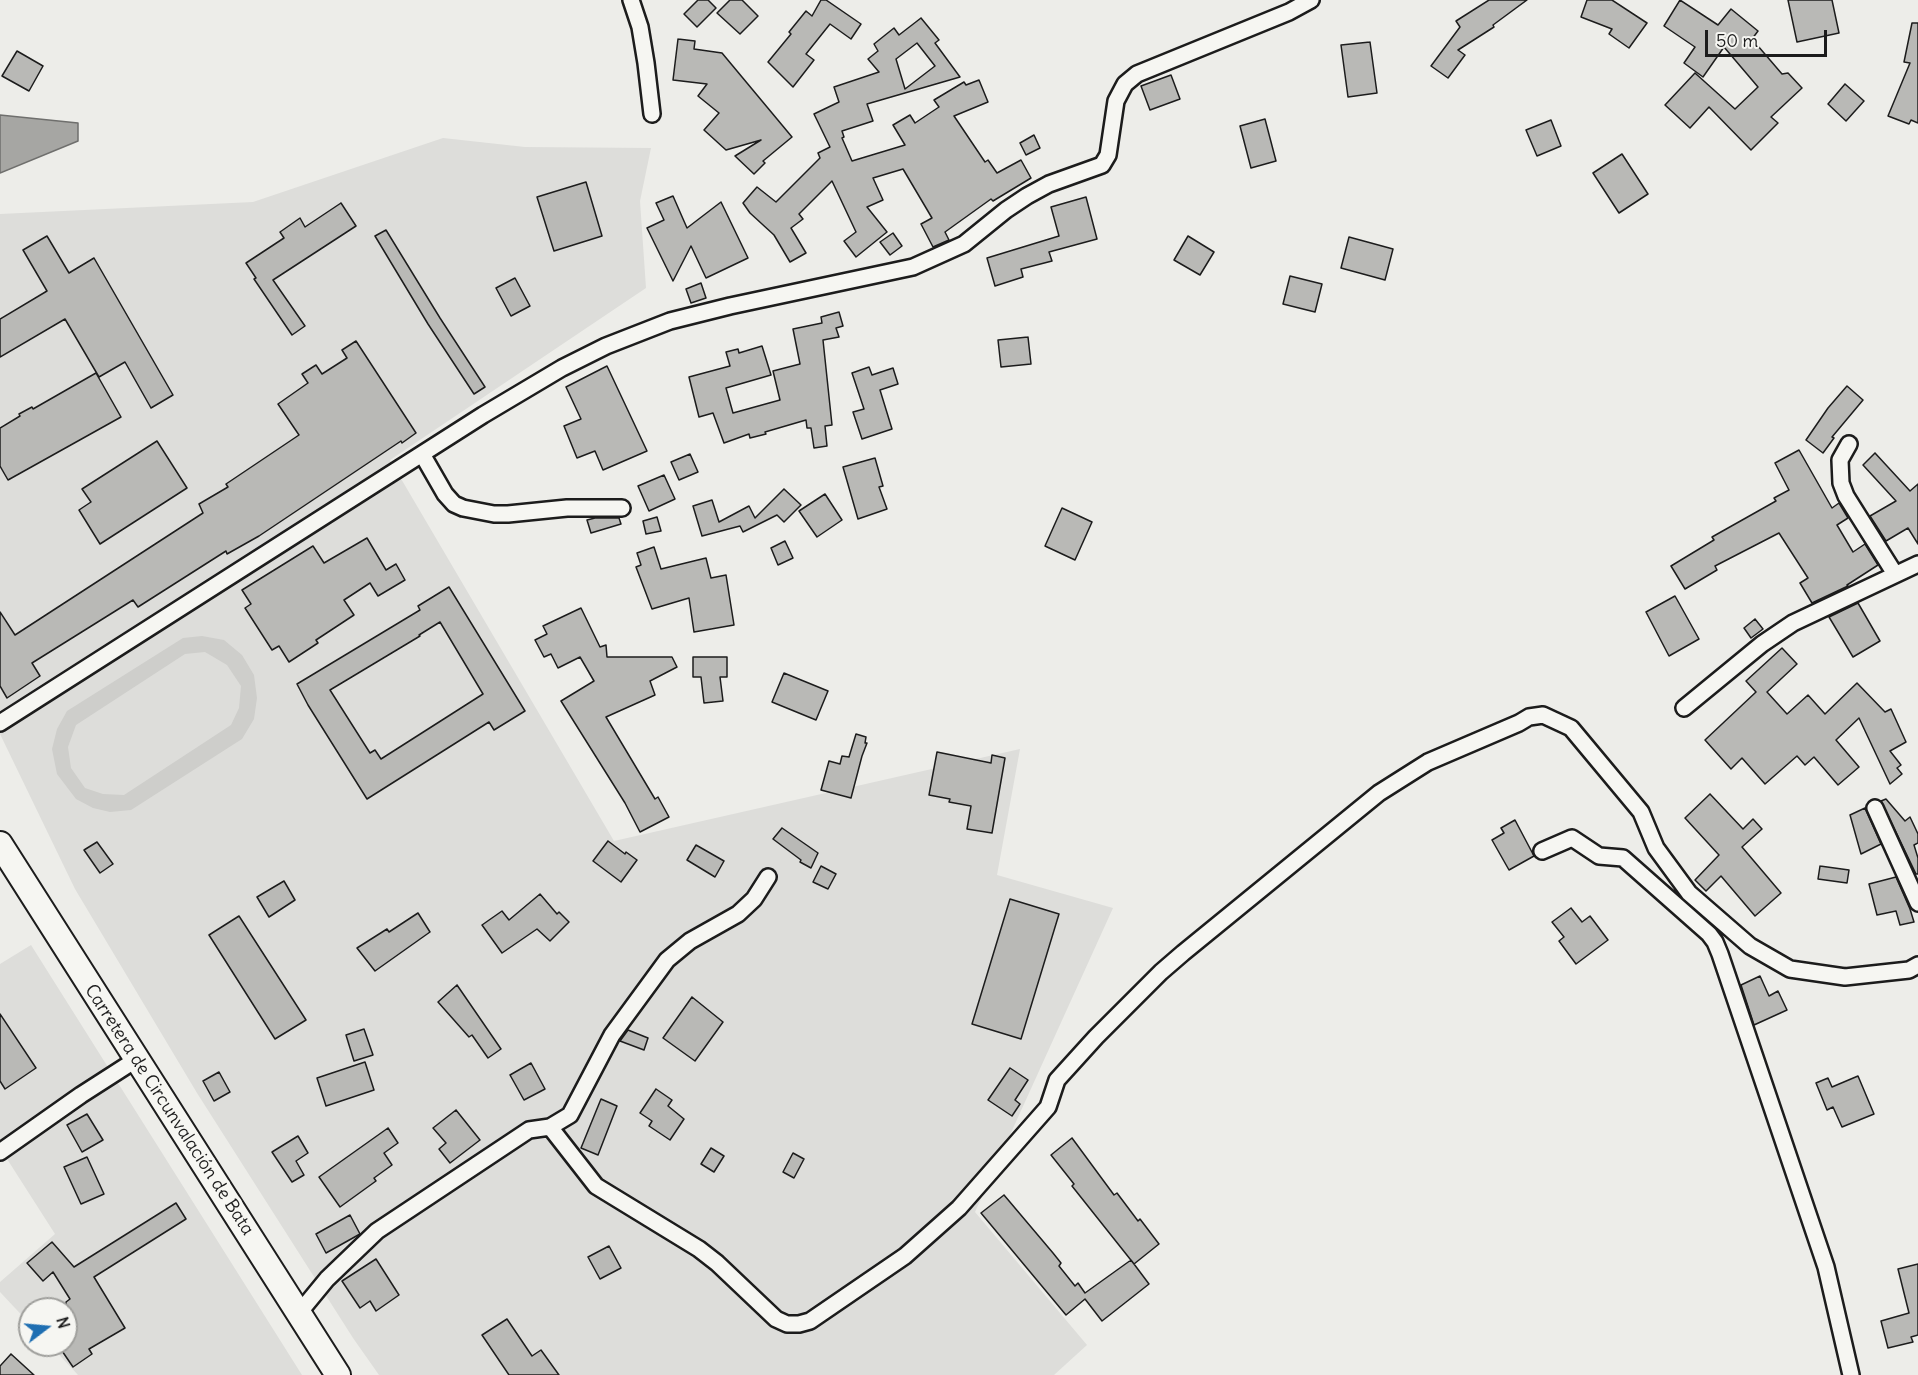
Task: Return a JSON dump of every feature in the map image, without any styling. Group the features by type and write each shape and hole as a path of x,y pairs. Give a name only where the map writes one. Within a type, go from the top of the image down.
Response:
{"main road":[{"name":"Carretera de Circunvalación de Bata","path":"0,844 339,1375"}],"street":[{"path":"632,0 646,63 651,114"},
{"path":"0,723 483,415 562,368 606,346 660,326 730,306 913,267 964,244 1027,196 1049,184 1102,165 1108,155 1116,101 1125,84 1137,74 1289,12 1311,0"},
{"path":"1849,444 1840,460 1841,483 1846,496 1895,574"},
{"path":"422,454 445,494 454,504 463,508 494,514 567,508 622,508"},
{"path":"1684,708 1762,644 1792,624 1918,564"},
{"path":"550,1127 596,1186 699,1249 776,1319 787,1324 810,1321 905,1256 959,1208 1048,1107 1058,1080 1095,1036 1161,972 1192,946 1379,793 1428,762 1511,727 1528,717 1536,716 1543,716 1571,728 1641,812 1656,848 1689,893 1750,946 1790,969 1845,976 1909,970 1918,965"},
{"path":"1875,808 1918,903"},
{"path":"1542,851 1572,838 1599,856 1623,858 1709,934 1715,942 1826,1267 1851,1375"},
{"path":"299,1313 327,1279 377,1230 530,1130 550,1127 570,1115 612,1035 667,960 690,941 738,914 754,900 768,877"},
{"path":"0,1152 137,1059"}],"shaded area":[{"path":"0,115 78,123 78,141 0,173"},
{"path":"443,138 525,147 651,148 640,201 646,288 390,460 614,841 1020,749 997,875 1113,908 975,1212 1087,1345 1054,1375 379,1375 197,1093 75,889 0,734 0,214 253,202"},
{"path":"202,636 224,640 242,655 254,675 257,698 254,719 242,739 131,810 110,812 93,808 76,799 57,774 52,749 57,729 67,711 183,638","holes":["205,652 227,665 241,686 239,708 231,725 124,795 103,794 85,788 71,768 68,747 76,725 185,654"]},
{"path":"31,945 302,1375 78,1375 61,1357 78,1357 78,1297 18,1297 18,1311 0,1292 0,1282 55,1234 0,1148 0,964"}],"building":[{"path":"698,0 708,0 716,8 697,27 684,14"},
{"path":"730,0 742,0 758,16 740,34 717,13"},
{"path":"821,0 826,0 861,24 851,39 830,24 806,54 814,60 793,87 768,62 806,11 812,16"},
{"path":"1489,0 1527,0 1493,25 1494,27 1458,50 1465,55 1448,78 1431,66 1460,27 1456,21"},
{"path":"1587,0 1612,0 1647,23 1629,48 1609,34 1612,29 1581,17"},
{"path":"1680,0 1718,25 1731,9 1758,31 1752,39 1782,74 1788,73 1802,88 1771,117 1778,123 1751,150 1709,107 1690,128 1665,105 1695,73 1735,109 1758,87 1724,47 1703,77 1684,63 1695,47 1664,26"},
{"path":"1788,0 1832,0 1839,33 1797,42"},
{"path":"921,18 939,40 935,43 960,77 867,104 873,121 842,131 844,137 842,138 852,161 905,145 893,125 910,115 915,123 939,107 934,100 964,82 966,85 979,80 988,102 954,116 985,162 988,160 997,173 1021,160 1031,178 993,201 991,199 945,232 949,240 933,247 921,224 932,218 903,169 873,178 883,200 867,207 887,232 856,257 844,241 856,232 832,181 799,214 803,219 791,228 806,253 790,262 774,235 750,213 743,203 757,187 776,202 820,158 818,153 830,147 814,114 839,102 834,87 879,72 868,59 878,51 874,44 894,28 899,35","holes":["917,43 935,66 905,89 896,59"]},
{"path":"1912,23 1918,23 1918,123 1911,120 1909,124 1888,116 1910,63 1904,62"},
{"path":"678,39 695,41 694,49 722,53 792,137 763,161 765,163 754,174 735,156 761,140 726,150 704,130 719,113 698,96 707,84 673,80"},
{"path":"1370,42 1377,93 1348,97 1341,45"},
{"path":"17,51 43,66 29,91 2,76"},
{"path":"1171,75 1180,99 1150,110 1141,86"},
{"path":"1845,84 1864,101 1846,121 1828,104"},
{"path":"1265,119 1276,161 1251,168 1240,126"},
{"path":"1551,120 1561,146 1537,156 1526,130"},
{"path":"1034,135 1040,148 1026,155 1020,143"},
{"path":"1622,154 1648,194 1619,213 1593,173"},
{"path":"586,182 602,236 554,251 537,197"},
{"path":"673,196 687,228 721,202 748,258 706,278 691,246 673,281 647,228 664,220 656,203"},
{"path":"1086,197 1097,239 1049,252 1052,261 1021,269 1023,277 995,286 987,258 1059,236 1051,207"},
{"path":"341,203 356,226 273,280 305,326 292,335 254,279 256,278 246,263 284,238 280,232 300,218 305,227"},
{"path":"386,230 485,387 474,394 428,324 375,236"},
{"path":"893,233 902,246 890,255 880,242"},
{"path":"47,236 69,273 94,258 173,395 151,408 125,362 99,377 65,319 0,357 0,319 47,291 23,250"},
{"path":"1188,236 1214,252 1200,275 1174,260"},
{"path":"1349,237 1393,249 1385,280 1341,268"},
{"path":"1290,276 1322,284 1315,312 1283,304"},
{"path":"515,278 530,306 511,316 496,288"},
{"path":"701,283 706,298 691,303 686,289"},
{"path":"839,312 843,326 836,328 839,337 823,340 832,425 825,426 827,446 814,448 811,428 807,428 806,420 765,432 766,434 750,438 749,434 724,443 713,413 699,417 689,377 730,366 726,352 738,349 739,353 762,346 771,375 726,388 733,413 780,400 773,371 800,364 793,329 822,323 821,317"},
{"path":"1028,337 1031,364 1001,367 998,340"},
{"path":"356,341 416,433 259,536 227,554 226,551 138,607 133,600 32,663 40,676 7,698 0,686 0,612 15,635 203,513 199,504 228,487 226,484 299,435 278,404 308,383 302,374 316,365 322,374 347,358 342,350"},
{"path":"607,366 647,451 603,470 595,451 577,458 564,426 581,419 566,387"},
{"path":"869,367 872,375 893,368 898,384 880,390 892,429 862,439 853,412 864,409 852,373"},
{"path":"96,373 121,417 8,480 0,466 0,428 20,416 19,414 32,407 33,409"},
{"path":"1847,386 1863,400 1832,437 1834,438 1823,453 1806,440 1828,408"},
{"path":"157,441 187,488 100,544 79,510 91,502 82,489"},
{"path":"1799,450 1832,508 1839,503 1848,518 1837,525 1853,552 1865,544 1878,565 1848,586 1812,603 1800,583 1808,578 1779,533 1715,566 1717,570 1685,589 1671,566 1714,540 1712,537 1776,501 1774,498 1789,490 1775,463"},
{"path":"1875,453 1910,491 1918,484 1918,544 1908,528 1886,541 1870,516 1896,501 1863,465"},
{"path":"690,454 698,472 679,480 671,462"},
{"path":"875,458 883,486 879,487 887,509 858,519 843,467"},
{"path":"664,475 675,499 649,511 638,486"},
{"path":"784,489 801,505 784,522 777,515 743,532 740,526 702,536 693,506 712,500 719,522 749,506 755,518"},
{"path":"825,494 842,520 817,537 799,511"},
{"path":"1062,508 1092,522 1075,560 1045,546"},
{"path":"657,517 661,531 646,534 643,521"},
{"path":"619,518 621,524 591,533 587,520"},
{"path":"367,538 386,570 396,564 405,580 378,596 370,583 344,600 354,615 316,640 318,643 289,662 279,646 272,650 245,608 251,604 242,590 313,546 324,563"},
{"path":"785,541 793,558 778,565 771,548"},
{"path":"654,547 661,569 706,558 711,578 726,575 734,625 694,632 689,598 652,609 636,567 641,565 637,553"},
{"path":"449,587 525,711 494,730 489,722 367,799 297,684 420,610 418,606","holes":["440,622 483,694 381,759 375,750 370,753 330,690"]},
{"path":"1675,596 1699,639 1669,656 1646,612"},
{"path":"1858,603 1880,641 1853,657 1829,617"},
{"path":"581,608 600,647 606,645 607,657 672,657 677,667 650,681 655,695 606,717 655,799 658,797 669,817 640,832 625,803 561,701 594,681 580,657 558,668 551,654 544,657 535,640 547,634 543,626"},
{"path":"1755,619 1763,629 1751,638 1744,628"},
{"path":"1782,648 1797,664 1767,692 1787,714 1808,695 1825,714 1857,683 1885,712 1891,709 1906,742 1890,751 1901,765 1897,768 1902,774 1890,784 1859,718 1836,740 1859,767 1838,785 1814,757 1805,765 1797,756 1765,784 1742,758 1731,769 1705,740 1756,692 1746,681"},
{"path":"693,657 727,657 727,677 720,677 723,701 704,703 701,677 693,677"},
{"path":"784,673 828,691 816,720 772,702"},
{"path":"856,734 866,737 865,743 867,743 851,798 821,790 829,761 840,764 842,756 849,757"},
{"path":"937,752 991,763 992,755 1005,758 992,833 967,829 971,806 929,795"},
{"path":"1710,794 1743,829 1753,819 1762,829 1742,847 1781,893 1755,916 1721,876 1706,891 1695,880 1719,855 1685,818"},
{"path":"1886,799 1905,821 1910,817 1918,834 1918,843 1914,845 1918,858 1918,874 1881,801"},
{"path":"1865,808 1881,844 1861,854 1850,815"},
{"path":"1515,820 1534,856 1509,870 1492,840 1504,833 1501,828"},
{"path":"782,828 818,853 811,868 800,862 801,860 773,839"},
{"path":"608,841 637,860 621,882 593,861"},
{"path":"97,842 113,864 100,873 84,850"},
{"path":"696,845 724,861 715,877 687,860"},
{"path":"821,866 836,874 828,889 813,882"},
{"path":"1820,866 1849,870 1847,883 1818,879"},
{"path":"1896,877 1914,922 1900,925 1896,911 1877,915 1869,884"},
{"path":"284,881 295,900 269,917 257,897"},
{"path":"540,894 557,914 559,912 569,922 550,941 537,929 502,953 482,925 502,911 509,920"},
{"path":"1010,899 1059,914 1021,1039 972,1024"},
{"path":"1571,908 1582,922 1590,916 1608,940 1576,964 1559,941 1564,937 1552,922"},
{"path":"418,913 430,932 375,971 357,948 387,929 389,932"},
{"path":"239,916 306,1020 275,1039 209,935"},
{"path":"1760,976 1769,996 1778,991 1787,1010 1754,1025 1741,985"},
{"path":"457,985 501,1049 488,1058 472,1035 469,1037 438,1002"},
{"path":"692,997 723,1022 695,1061 663,1038"},
{"path":"0,1014 36,1068 5,1089 0,1081"},
{"path":"364,1029 373,1055 354,1061 346,1035"},
{"path":"628,1030 648,1038 644,1050 620,1041"},
{"path":"365,1062 374,1090 326,1106 317,1078"},
{"path":"531,1063 545,1089 524,1100 510,1075"},
{"path":"1010,1068 1028,1080 1015,1100 1020,1104 1012,1116 988,1100"},
{"path":"219,1072 230,1092 214,1101 203,1081"},
{"path":"1858,1076 1874,1114 1842,1127 1833,1107 1827,1110 1816,1083 1828,1078 1832,1087"},
{"path":"656,1089 672,1100 668,1106 684,1119 670,1140 649,1126 652,1121 640,1113"},
{"path":"601,1099 617,1106 598,1155 581,1148"},
{"path":"456,1110 480,1140 450,1163 439,1149 446,1143 433,1128"},
{"path":"87,1114 103,1140 82,1152 67,1125"},
{"path":"388,1128 398,1143 384,1153 392,1165 374,1178 376,1181 340,1207 319,1177"},
{"path":"298,1136 308,1153 296,1161 304,1175 292,1182 272,1152"},
{"path":"1072,1138 1114,1195 1117,1193 1159,1244 1134,1264 1072,1186 1074,1184 1051,1155"},
{"path":"711,1148 724,1156 714,1172 701,1164"},
{"path":"793,1153 804,1159 794,1178 783,1172"},
{"path":"87,1157 104,1194 81,1204 64,1167"},
{"path":"1004,1195 1061,1263 1059,1266 1075,1286 1078,1283 1085,1293 1131,1260 1149,1284 1102,1321 1085,1299 1066,1315 981,1213"},
{"path":"176,1203 186,1219 94,1277 125,1328 89,1349 92,1354 73,1367 66,1357 78,1357 78,1297 69,1297 53,1272 43,1281 27,1263 52,1242 74,1267"},
{"path":"350,1215 360,1234 326,1253 316,1234"},
{"path":"609,1246 621,1268 600,1279 588,1257"},
{"path":"376,1259 399,1295 376,1311 370,1301 360,1308 342,1281"},
{"path":"1918,1264 1918,1335 1911,1337 1913,1342 1888,1348 1881,1321 1909,1313 1898,1269"},
{"path":"507,1319 532,1356 541,1350 559,1375 509,1375 482,1335"},
{"path":"11,1354 34,1375 0,1375 0,1366"}]}
